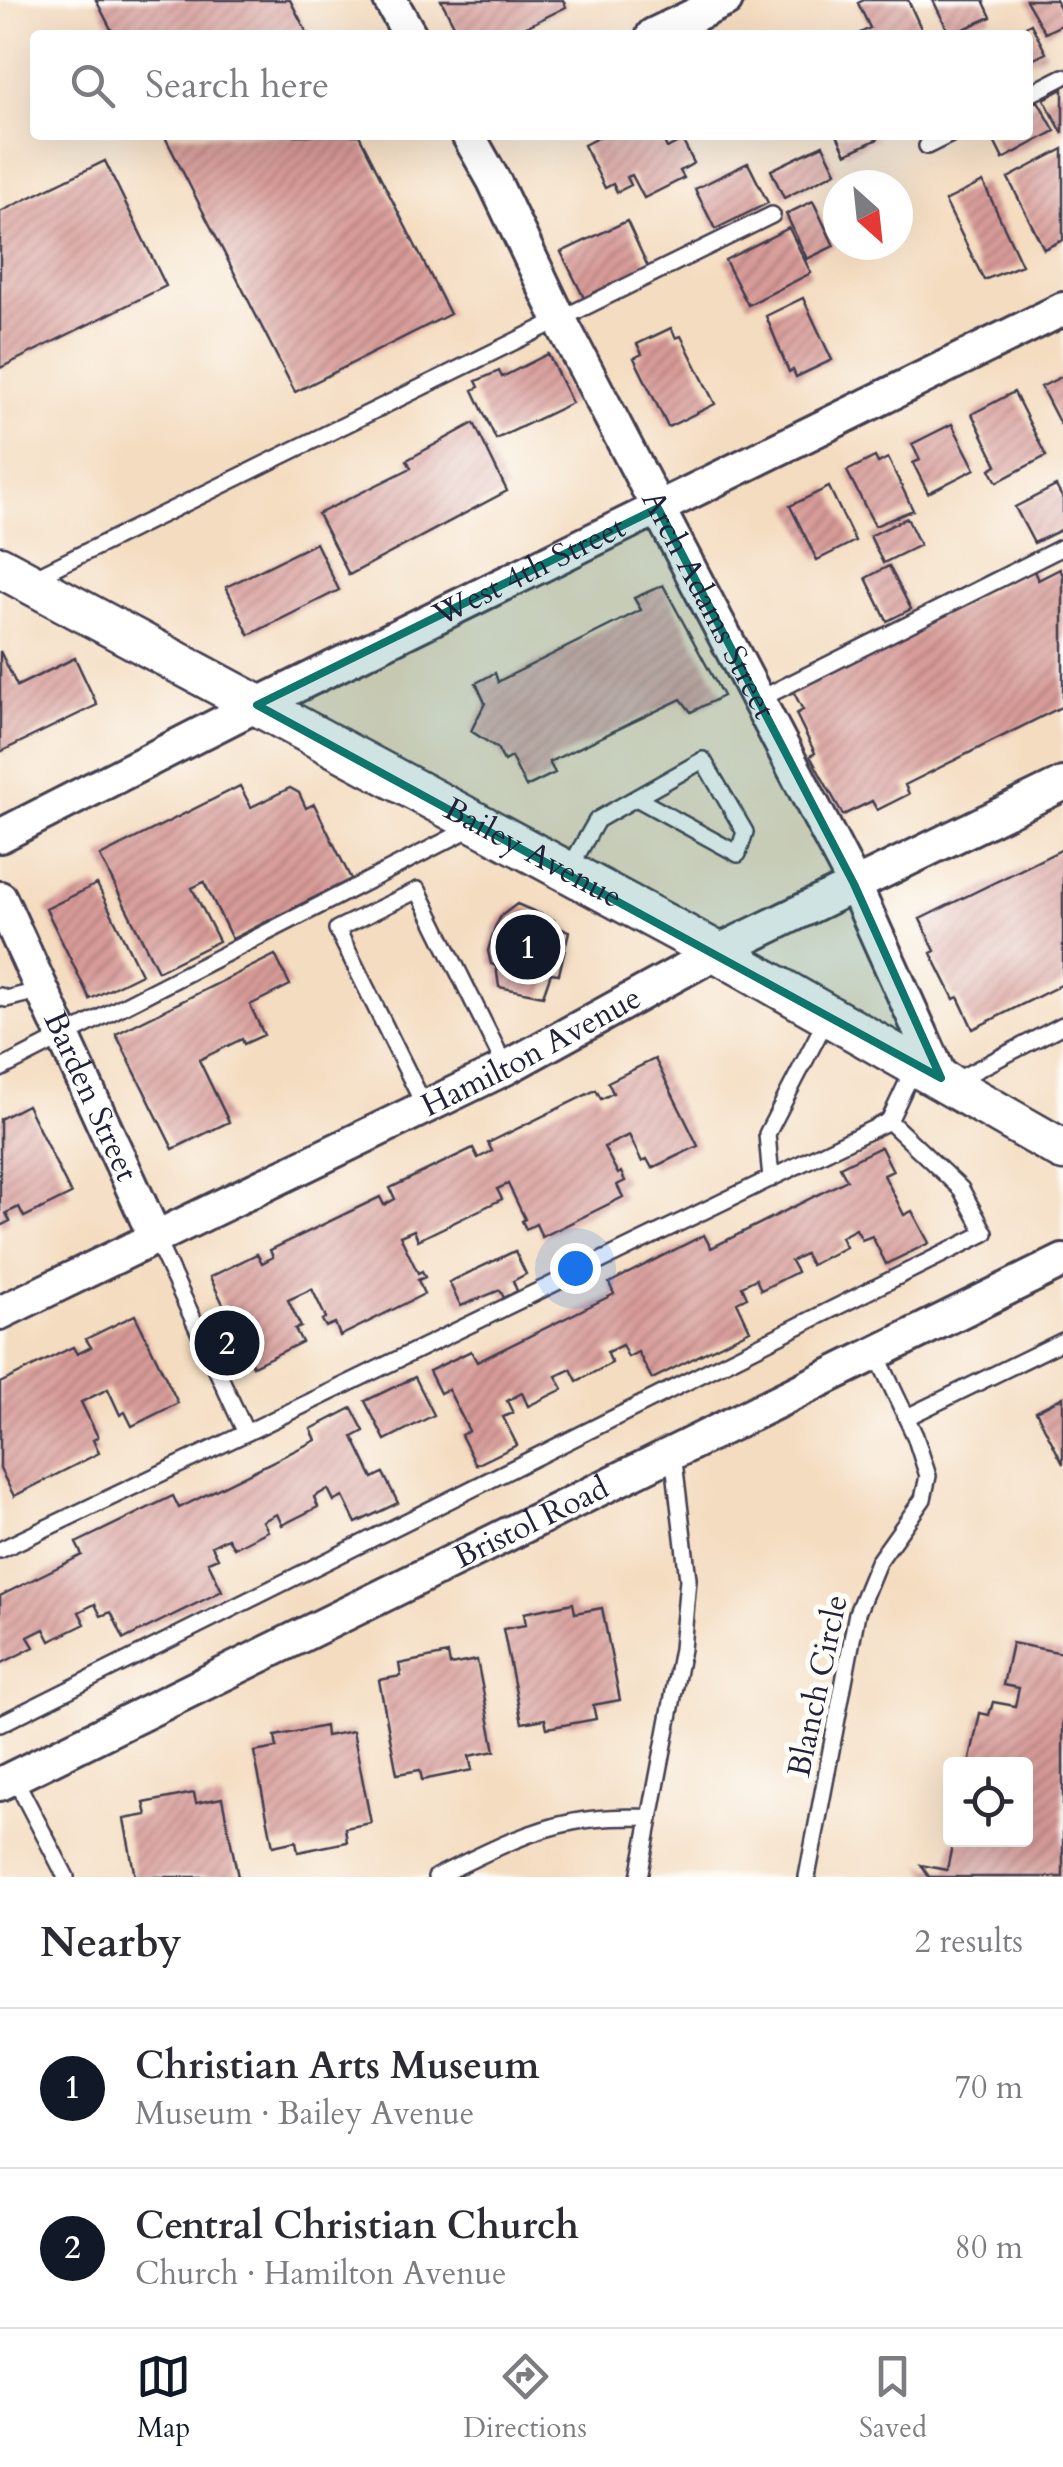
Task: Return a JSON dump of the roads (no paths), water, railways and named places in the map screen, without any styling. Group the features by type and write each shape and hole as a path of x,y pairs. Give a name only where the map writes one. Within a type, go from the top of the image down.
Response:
{"street":[{"path":"390,0 407,30"},
{"path":"663,30 726,0"},
{"name":"Arch Adams Street","path":"471,140 560,320 854,884 936,1075"},
{"name":"West 4th Street","path":"0,836 1063,309"},
{"name":"Bailey Avenue","path":"13,574 717,952 1063,1150"},
{"name":"Hamilton Avenue","path":"0,1313 506,1068 717,952 1063,784"},
{"name":"Barden Street","path":"0,898 155,1238"},
{"name":"Bristol Road","path":"7,1781 1063,1261"}],"lane":[{"path":"1033,92 1063,77"},
{"path":"927,146 939,140"},
{"path":"13,574 560,320 772,215"},
{"path":"758,700 1063,547"},
{"path":"567,872 597,820 702,760 744,832 738,854 636,798"},
{"path":"0,1068 477,824"},
{"path":"426,1107 337,929 418,890 506,1068"},
{"path":"0,996 6,999 42,990"},
{"path":"771,1178 767,1134 828,1017"},
{"path":"0,1550 889,1120 936,1075 1063,1025"},
{"path":"0,1724 986,1233 960,1189 889,1120"},
{"path":"155,1238 246,1434"},
{"path":"907,1417 1063,1341"},
{"name":"Blanch Circle","path":"807,1877 858,1613 878,1562 923,1499 928,1476 907,1417 876,1352"},
{"path":"639,1877 682,1649 688,1579 673,1453"},
{"path":"7,1781 66,1877"},
{"path":"436,1877 493,1850 569,1822 650,1817"}],"place":[{"name":"Christian Arts Museum","path":"528,947"},
{"name":"Central Christian Church","path":"227,1343"}]}
